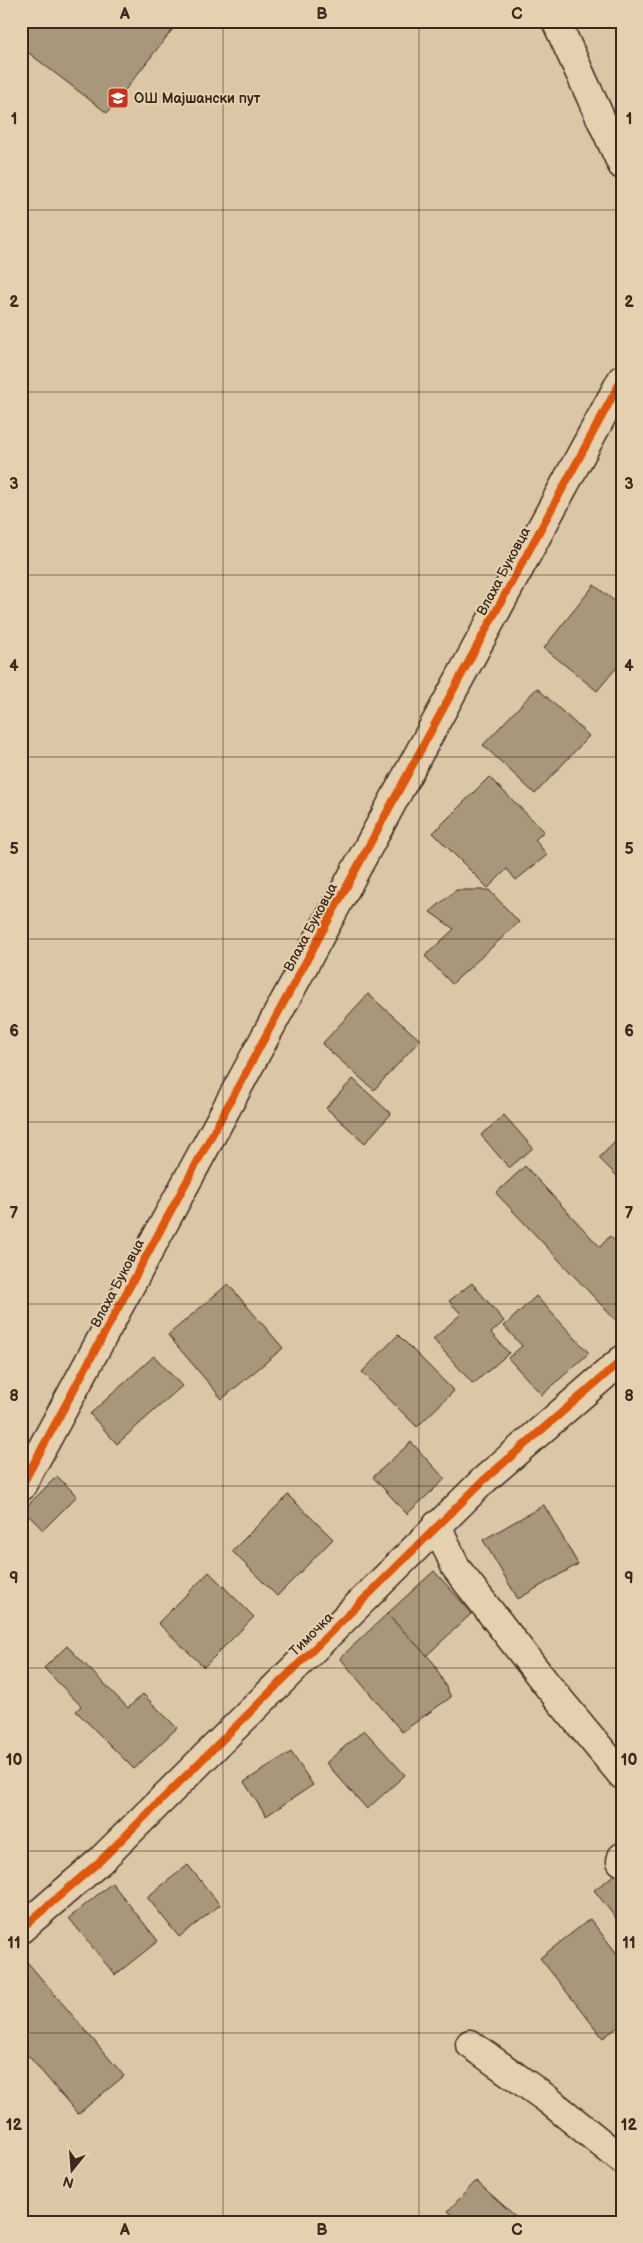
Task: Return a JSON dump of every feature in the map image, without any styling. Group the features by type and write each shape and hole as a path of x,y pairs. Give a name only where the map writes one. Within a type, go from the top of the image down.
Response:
{"street":[{"path":"556,21 622,165"},
{"name":"Влаха Буковца","path":"21,1487 622,379"},
{"name":"Тимочка","path":"21,1929 100,1861 484,1480 622,1360"},
{"path":"437,1526 456,1568 548,1686 622,1775"},
{"path":"470,2044 547,2099 622,2160"}],"building":[{"name":"ОШ Мајшански пут","path":"21,21 179,21 107,113 21,47"},
{"path":"594,585 622,607 622,629 620,631 622,633 622,661 597,691 544,648"},
{"path":"537,688 589,736 535,794 483,745"},
{"path":"489,777 544,831 535,840 547,855 516,880 507,869 488,888 433,833"},
{"path":"456,890 489,890 519,922 452,984 425,956 454,929 430,912"},
{"path":"368,994 420,1040 374,1090 322,1044"},
{"path":"353,1079 391,1114 365,1143 326,1108"},
{"path":"504,1115 533,1148 509,1168 481,1135"},
{"path":"622,1135 622,1181 599,1158"},
{"path":"525,1166 600,1247 610,1236 622,1249 622,1327 496,1193"},
{"path":"472,1283 504,1321 491,1333 509,1353 473,1384 433,1339 461,1314 449,1301"},
{"path":"228,1284 283,1348 222,1399 168,1335"},
{"path":"536,1296 589,1353 542,1395 508,1358 522,1346 504,1326"},
{"path":"398,1335 454,1391 417,1427 362,1372"},
{"path":"154,1356 182,1386 117,1444 90,1414"},
{"path":"411,1442 445,1479 407,1514 373,1477"},
{"path":"57,1476 77,1496 43,1530 23,1510"},
{"path":"288,1495 333,1539 277,1596 232,1551"},
{"path":"544,1505 578,1564 518,1599 483,1540"},
{"path":"434,1571 472,1613 426,1656 387,1614"},
{"path":"209,1572 254,1617 204,1667 158,1623"},
{"path":"387,1614 433,1662 451,1697 402,1732 340,1658"},
{"path":"67,1646 128,1708 143,1694 177,1728 134,1769 76,1711 81,1706 44,1668"},
{"path":"364,1730 405,1775 367,1809 326,1763"},
{"path":"291,1752 313,1785 266,1816 244,1782"},
{"path":"188,1865 220,1905 179,1937 147,1897"},
{"path":"622,1869 622,1926 594,1890"},
{"path":"112,1883 158,1941 115,1975 69,1918"},
{"path":"590,1919 622,1960 622,2024 603,2038 540,1958"},
{"path":"28,1963 124,2076 78,2114 21,2047 21,1969"},
{"path":"476,2181 522,2222 460,2222 448,2211"}],"cycle path":[{"path":"21,1487 622,379"},
{"path":"21,1929 100,1861 484,1480 622,1360"}],"place":[{"name":"ОШ Мајшански пут","path":"118,98"}]}
